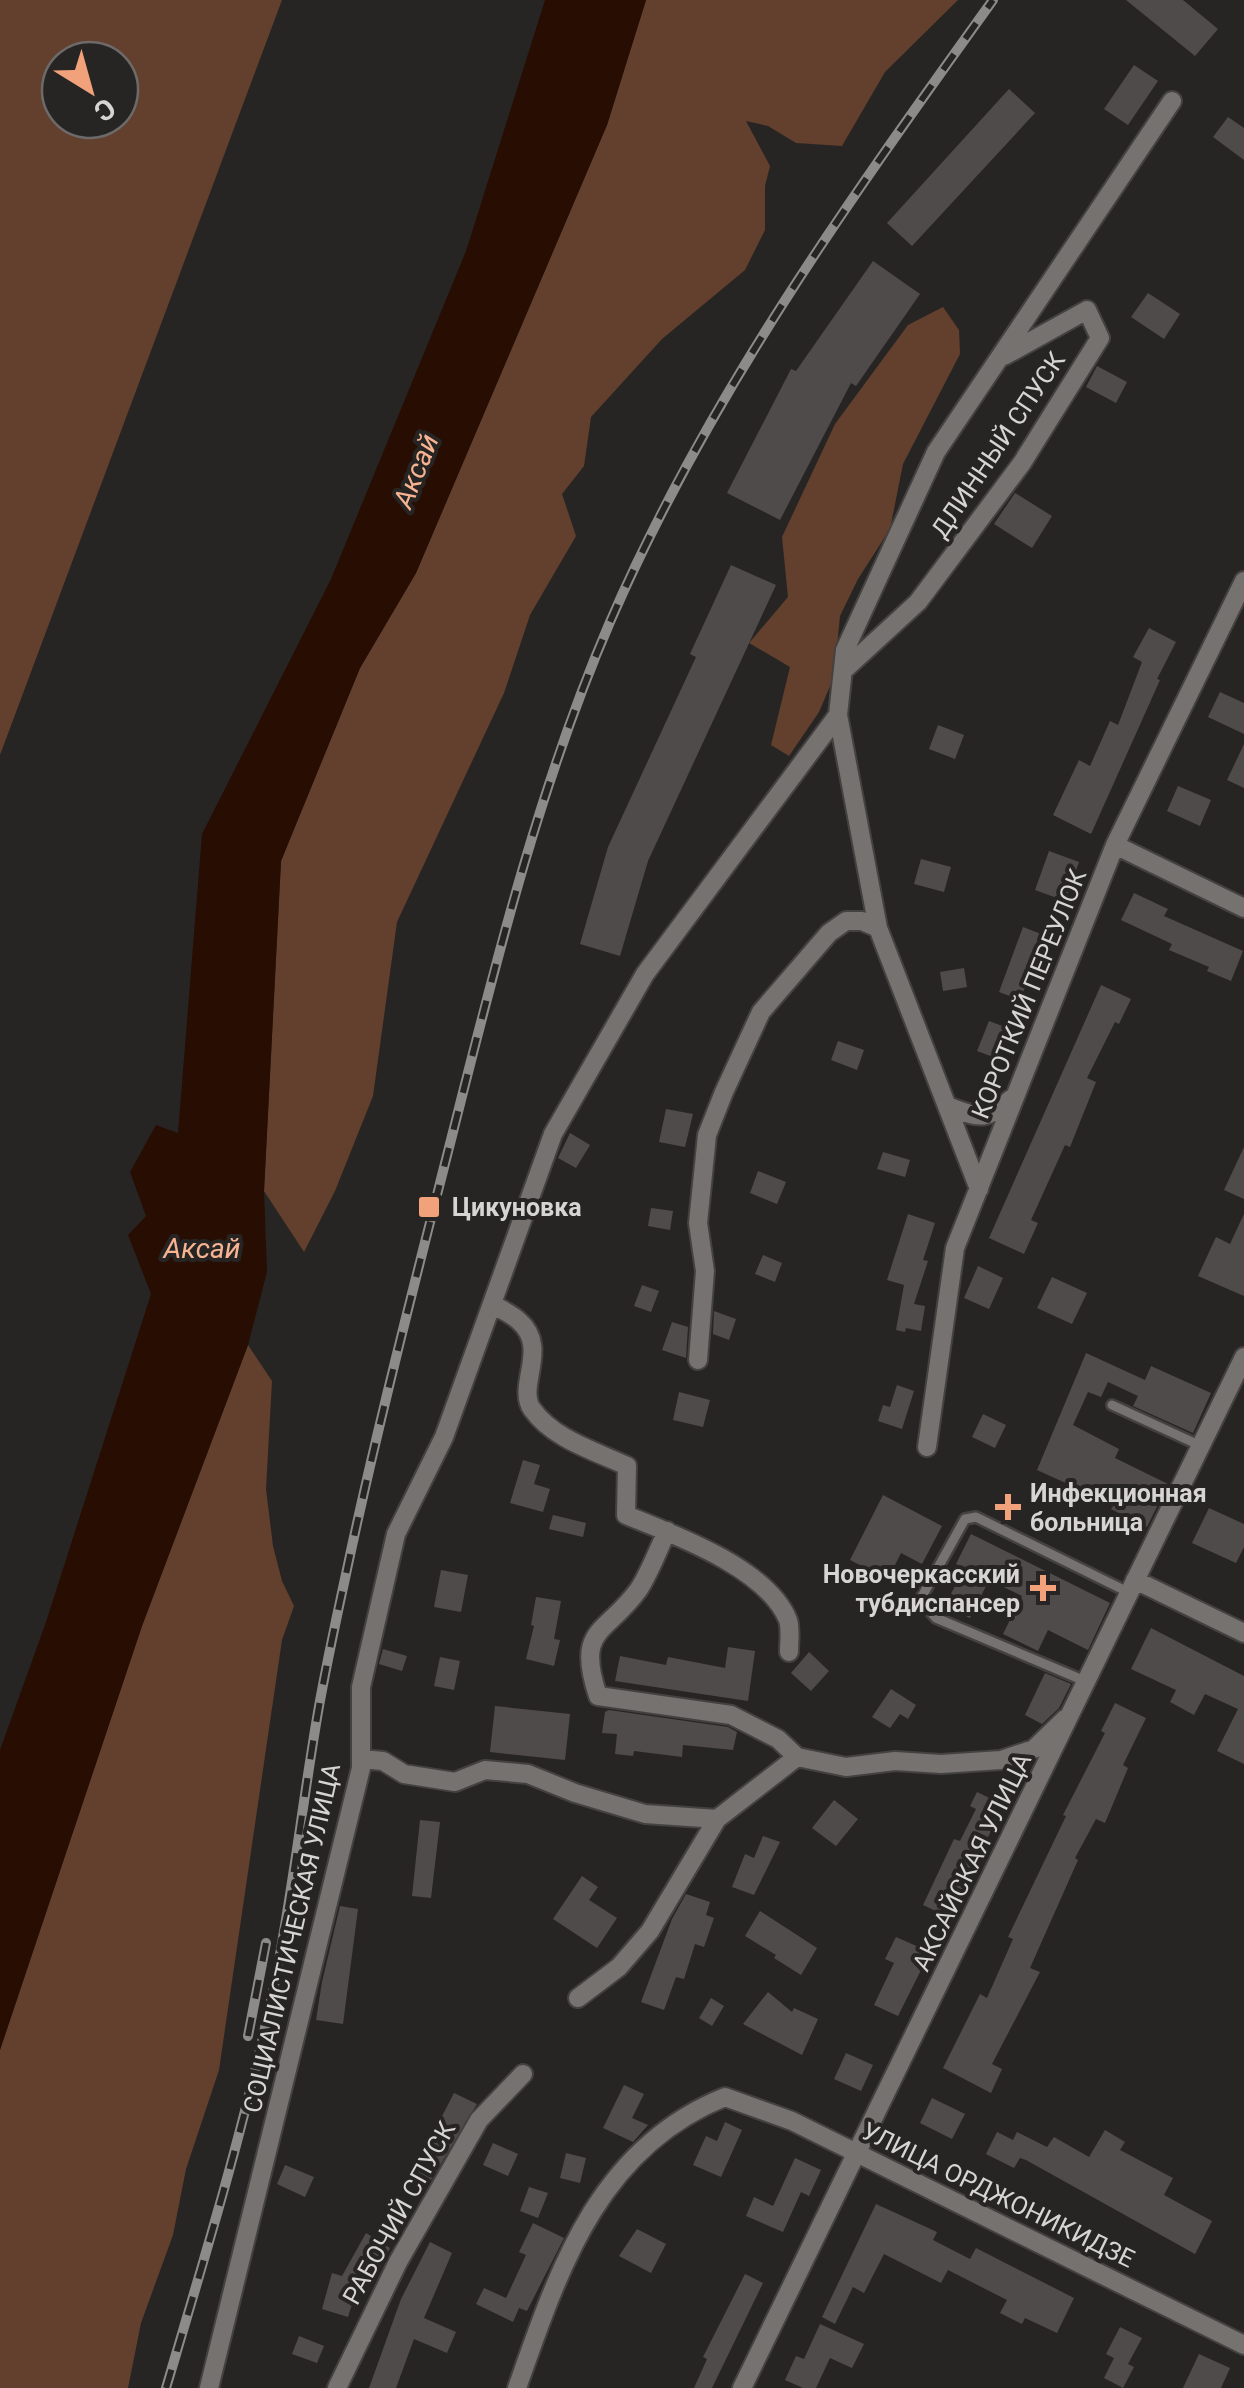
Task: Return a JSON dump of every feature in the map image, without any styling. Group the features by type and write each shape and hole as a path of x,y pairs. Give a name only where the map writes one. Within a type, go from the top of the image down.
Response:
{"street":[{"name":"ДЛИННЫЙ СПУСК","path":"979,1189 878,928 838,715 845,650 936,452 1172,101"},
{"name":"ДЛИННЫЙ СПУСК","path":"843,671 918,602 1022,463 1100,338 1087,310 999,359"},
{"name":"КОРОТКИЙ ПЕРЕУЛОК","path":"927,1447 955,1248 1115,846 1244,581"},
{"name":"СОЦИАЛИСТИЧЕСКАЯ УЛИЦА","path":"209,2388 361,1759 360,1686 396,1534 444,1437 553,1134 645,974 838,715"},
{"path":"1115,846 1244,908"},
{"path":"698,1360 705,1271 698,1224 707,1135 724,1092 760,1012 830,933 846,922 862,921 878,928"},
{"path":"947,1106 980,1118 995,1114 1016,1096"},
{"path":"492,1304 522,1322 527,1335 534,1356 526,1389 530,1407 552,1430 627,1466 626,1516 686,1539 764,1586 789,1622 788,1652"},
{"name":"АКСАЙСКАЯ УЛИЦА","path":"742,2388 1244,1357"},
{"path":"666,1531 639,1589 595,1632 588,1667 598,1696 730,1715 778,1739 798,1757 846,1767 895,1760 940,1764 1001,1760 1034,1749 1074,1711"},
{"path":"1133,1586 1244,1633"},
{"path":"578,1998 619,1967 650,1931 718,1819 798,1757"},
{"path":"361,1759 382,1761 404,1774 455,1782 485,1770 528,1774 645,1814 718,1819"},
{"name":"РАБОЧИЙ СПУСК","path":"337,2388 398,2262 478,2120 523,2074"},
{"name":"УЛИЦА ОРДЖОНИКИДЗЕ","path":"517,2388 543,2315 588,2217 619,2171 691,2111 725,2097 792,2120 1244,2346"}],"lane":[{"path":"1112,1405 1200,1446"},
{"path":"1088,1682 936,1618 920,1600 928,1581 965,1519 976,1517 1133,1586"}],"shaded area":[{"path":"0,0 282,0 0,755"},
{"path":"646,0 958,0 885,72 842,146 796,143 768,126 746,121 770,166 765,186 765,230 745,270 662,339 591,417 584,466 562,494 576,536 530,615 504,693 397,922 373,1096 335,1191 304,1252 264,1191 281,861 360,668 416,573 607,125"},
{"path":"943,307 959,330 960,354 903,464 890,529 840,616 834,677 819,712 789,756 771,745 790,667 749,643 788,597 782,537 835,424 908,325"},
{"path":"248,1345 272,1381 266,1489 273,1546 282,1581 294,1606 282,1640 219,2070 186,2169 173,2235 141,2323 128,2388 0,2388 0,2050 142,1626"}],"water":[{"name":"Аксай","path":"545,0 646,0 607,125 416,573 360,668 281,861 264,1191 267,1272 248,1345 142,1626 0,2050 0,1750 46,1622 151,1294 128,1235 146,1216 130,1172 156,1125 178,1133 202,834 331,579 466,251"}],"building":[{"path":"1126,0 1183,0 1218,29 1195,56"},
{"path":"1134,65 1158,81 1128,125 1104,109"},
{"path":"1009,89 1035,113 912,246 887,223"},
{"path":"1228,117 1244,128 1244,160 1213,137"},
{"path":"873,261 920,294 856,386 851,383 780,520 727,493 791,369 796,371"},
{"path":"1148,293 1180,314 1164,339 1131,317"},
{"path":"1097,366 1127,382 1116,403 1086,387"},
{"path":"1015,493 1052,516 1032,548 994,524"},
{"path":"731,565 776,585 648,861 620,956 580,944 608,847 696,657 690,654"},
{"path":"1149,628 1176,642 1091,834 1053,815 1079,760 1090,766 1110,721 1118,725 1142,662 1133,657"},
{"path":"1220,692 1244,703 1244,734 1208,717"},
{"path":"938,725 964,735 955,759 929,749"},
{"path":"1244,744 1244,788 1227,780"},
{"path":"1178,786 1211,800 1200,826 1167,811"},
{"path":"1049,851 1079,862 1065,901 1035,890"},
{"path":"921,859 951,867 944,892 914,884"},
{"path":"1134,893 1168,909 1164,916 1243,951 1231,981 1169,950 1172,944 1121,920"},
{"path":"1023,927 1046,936 1020,1000 999,992"},
{"path":"964,968 967,987 943,991 940,972"},
{"path":"1101,985 1131,999 1087,1078 1096,1082 1070,1147 1065,1145 1031,1220 1038,1223 1024,1254 989,1238"},
{"path":"989,1021 1008,1028 996,1058 977,1051"},
{"path":"838,1041 864,1050 857,1070 831,1060"},
{"path":"666,1109 693,1114 685,1147 659,1142"},
{"path":"570,1133 590,1145 576,1168 558,1158"},
{"path":"1244,1147 1244,1199 1224,1190"},
{"path":"883,1152 910,1160 905,1177 877,1169"},
{"path":"758,1171 786,1182 777,1204 750,1193"},
{"path":"651,1208 673,1211 670,1230 648,1226"},
{"path":"908,1214 935,1223 914,1304 925,1306 921,1331 906,1328 905,1332 896,1330 904,1285 887,1280"},
{"path":"1244,1214 1244,1296 1198,1276 1216,1237 1230,1244"},
{"path":"763,1255 782,1263 775,1282 755,1274"},
{"path":"978,1266 1003,1278 989,1309 964,1298"},
{"path":"1052,1277 1087,1293 1072,1324 1037,1308"},
{"path":"642,1285 659,1291 651,1312 634,1306"},
{"path":"714,1311 736,1319 729,1340 713,1334"},
{"path":"672,1322 688,1327 686,1358 662,1350"},
{"path":"1086,1353 1145,1380 1151,1366 1211,1393 1193,1433 1133,1406 1138,1396 1108,1382 1101,1397 1088,1392 1073,1425 1119,1449 1115,1458 1168,1484 1147,1527 1111,1509 1114,1505 1037,1470"},
{"path":"897,1385 914,1391 902,1429 878,1421 883,1405 890,1407"},
{"path":"679,1392 710,1400 703,1427 673,1420"},
{"path":"983,1414 1006,1425 995,1448 972,1437"},
{"path":"523,1460 540,1465 534,1484 550,1489 543,1512 510,1503"},
{"path":"883,1495 942,1526 922,1564 901,1553 888,1579 850,1560"},
{"path":"1209,1508 1244,1524 1244,1547 1236,1563 1192,1543"},
{"path":"553,1515 586,1523 583,1537 549,1529"},
{"name":"Новочеркасский тубдиспансер","path":"971,1534 1110,1603 1088,1650 1048,1630 1038,1651 1003,1634 1022,1596 989,1580 970,1618 945,1606 964,1568 956,1564"},
{"path":"441,1570 468,1575 461,1612 434,1607"},
{"path":"536,1597 561,1601 554,1639 560,1640 554,1666 526,1659"},
{"path":"1151,1628 1244,1676 1244,1764 1217,1751 1238,1709 1205,1694 1194,1715 1170,1702 1176,1690 1131,1669"},
{"path":"728,1647 755,1651 748,1701 615,1681 620,1656 666,1665 668,1657 725,1668"},
{"path":"383,1649 407,1656 402,1671 379,1664"},
{"path":"809,1652 829,1671 811,1691 791,1673"},
{"path":"440,1657 460,1661 454,1690 434,1686"},
{"path":"1045,1673 1071,1684 1059,1708 1042,1724 1025,1715"},
{"path":"891,1689 916,1705 908,1719 900,1714 890,1728 872,1717"},
{"path":"1115,1703 1146,1718 1123,1765 1128,1768 1105,1823 1096,1819 1075,1858 1078,1860 1030,1968 1040,1972 992,2064 1002,2069 991,2093 943,2068 980,1994 987,1998 1013,1939 1008,1937 1105,1733 1101,1731"},
{"path":"495,1706 570,1714 565,1760 490,1752"},
{"path":"605,1712 728,1727 737,1732 733,1750 683,1745 682,1757 634,1751 633,1756 615,1754 617,1734 602,1733"},
{"path":"977,1792 1004,1805 948,1917 923,1905 954,1839 960,1841 976,1809 970,1806"},
{"path":"834,1800 858,1819 836,1846 812,1828"},
{"path":"420,1820 440,1822 431,1898 412,1896"},
{"path":"763,1836 780,1842 754,1895 732,1887 745,1854 754,1858"},
{"path":"582,1876 598,1887 589,1900 617,1918 597,1948 553,1919"},
{"path":"686,1894 710,1902 706,1915 714,1918 704,1947 695,1944 684,1979 676,1977 664,2010 641,2002 672,1919"},
{"path":"340,1906 358,1909 343,2024 316,2020"},
{"path":"760,1911 817,1948 801,1975 745,1936"},
{"path":"896,1937 930,1952 898,2016 874,2005 894,1963 885,1959"},
{"path":"768,1992 792,2012 794,2008 818,2019 802,2055 743,2024"},
{"path":"711,1998 724,2006 712,2026 699,2018"},
{"path":"846,2053 873,2065 861,2091 834,2079"},
{"path":"624,2085 644,2094 632,2118 648,2125 633,2142 603,2128"},
{"path":"454,2093 477,2104 431,2180 414,2170"},
{"path":"932,2098 965,2114 952,2139 920,2123"},
{"path":"725,2122 742,2130 721,2177 693,2165 706,2136 717,2141"},
{"path":"1105,2130 1125,2142 1120,2150 1173,2178 1164,2195 1212,2221 1195,2254 1026,2160 1020,2158 1014,2168 986,2154 997,2132 1013,2140 1017,2132 1047,2147 1054,2137 1089,2157"},
{"path":"493,2143 518,2154 508,2176 483,2165"},
{"path":"566,2153 586,2158 580,2183 560,2178"},
{"path":"795,2158 821,2170 809,2196 801,2192 783,2232 746,2216 754,2197 773,2206"},
{"path":"285,2165 314,2177 305,2197 277,2184"},
{"path":"529,2187 548,2193 538,2218 520,2211"},
{"path":"876,2204 937,2232 933,2240 970,2259 976,2248 1074,2298 1057,2333 1025,2318 1022,2324 1000,2313 1007,2300 948,2270 941,2283 884,2254 864,2293 853,2287 835,2324 822,2317"},
{"path":"533,2223 564,2238 527,2311 519,2308 513,2322 476,2304 484,2288 506,2298 526,2255 519,2252"},
{"path":"637,2229 666,2244 651,2273 619,2256"},
{"path":"366,2233 390,2248 376,2276 363,2269 348,2317 322,2309 332,2273 342,2276"},
{"path":"430,2242 452,2253 424,2318 456,2332 447,2353 414,2339 396,2388 369,2388 401,2299"},
{"path":"745,2274 763,2283 712,2388 694,2388 707,2359 703,2357"},
{"path":"820,2324 864,2344 852,2368 830,2358 816,2388 803,2388 785,2380 796,2356 804,2359"},
{"path":"1120,2327 1142,2338 1128,2364 1134,2367 1123,2388 1104,2378 1114,2358 1106,2354"},
{"path":"299,2336 324,2346 317,2363 292,2354"},
{"path":"1199,2354 1230,2368 1221,2388 1183,2388"}],"railway":[{"path":"166,2388 224,2191 262,2041 286,1922 324,1677 358,1517 504,933 562,745 610,622 691,457 835,225 993,0"},
{"path":"248,2036 266,1943"}],"place":[{"name":"Цикуновка","path":"429,1207"},
{"name":"Инфекционная больница","path":"1008,1507"},
{"name":"Новочеркасский тубдиспансер","path":"1043,1588"}]}
